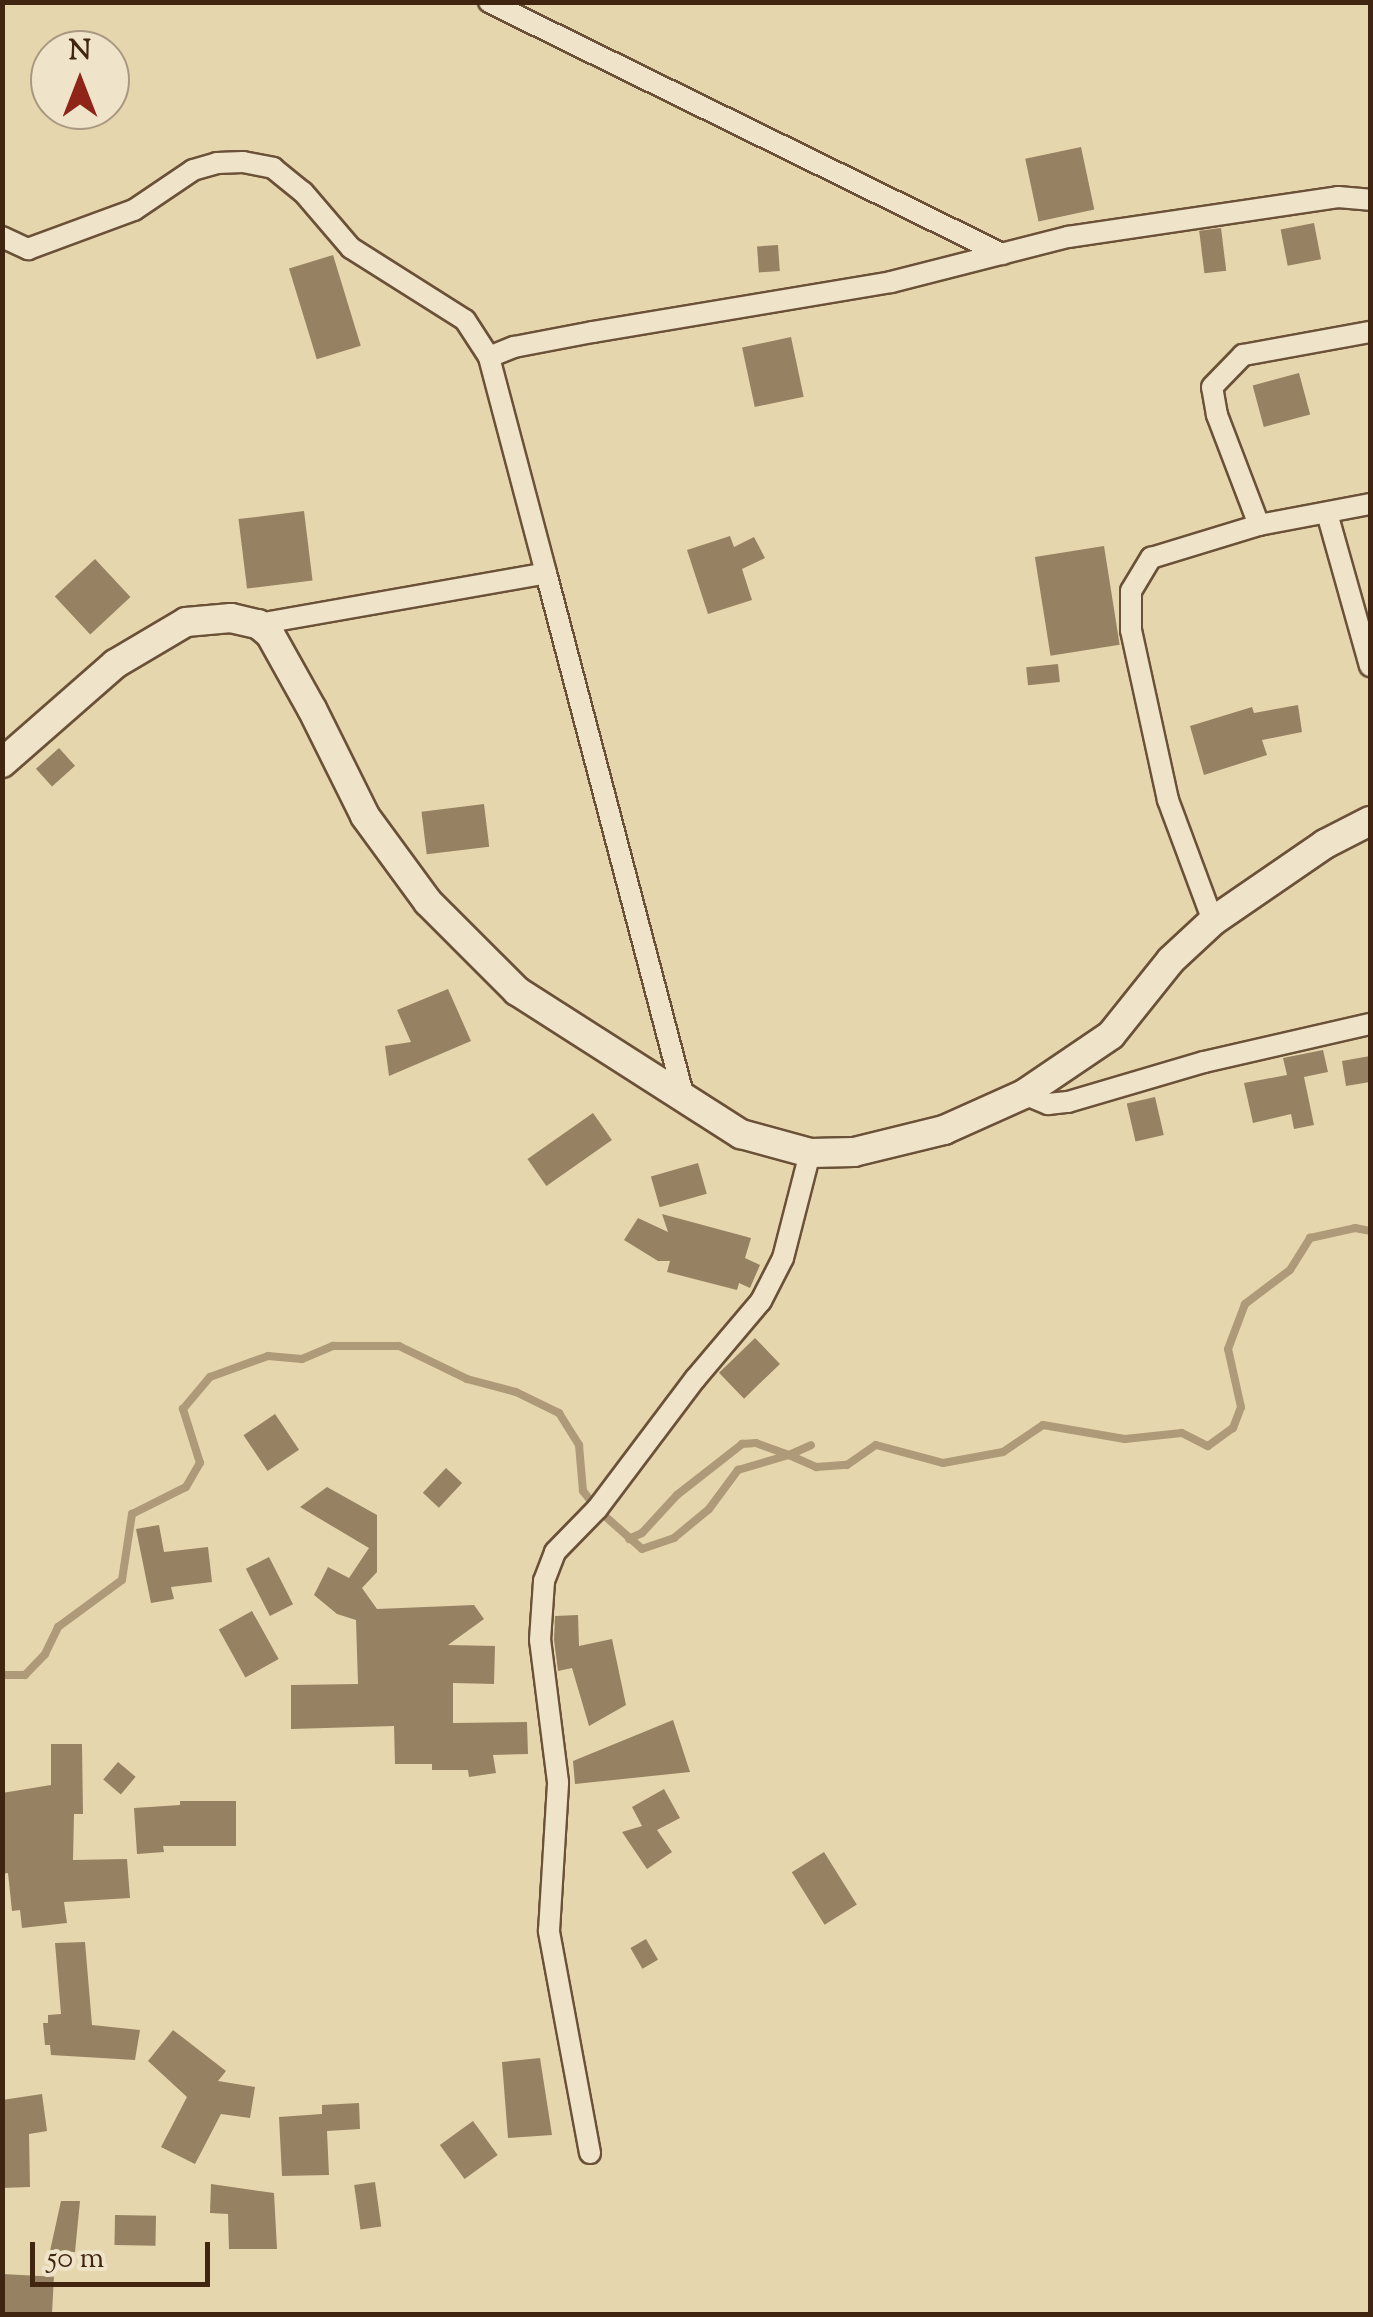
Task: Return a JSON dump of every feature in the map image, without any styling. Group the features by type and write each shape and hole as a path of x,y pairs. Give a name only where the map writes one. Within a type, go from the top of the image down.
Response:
{"street":[{"path":"489,2 1002,254"},
{"path":"2,237 28,249 134,210 194,170 243,162 274,168 303,192 351,248 465,320 488,357 684,1098"},
{"path":"488,357 514,347 593,332 890,282 1068,237 1338,196 1370,200"},
{"path":"1260,525 1216,415 1212,387 1243,355 1370,332"},
{"path":"1213,920 1168,800 1132,630 1130,591 1151,558 1260,525 1370,504"},
{"path":"1326,513 1370,666"},
{"path":"2,763 115,664 186,622 231,618 258,624 546,573"},
{"path":"258,624 270,634 304,694 365,816 428,902 517,991 741,1134 810,1153 854,1152 944,1130 1024,1094 1111,1035 1171,960 1213,920 1324,844 1370,821"},
{"path":"1024,1094 1048,1104 1068,1102 1204,1062 1370,1024"},
{"path":"590,2153 549,1931 558,1782 540,1640 544,1580 555,1552 596,1510 694,1379 761,1301 782,1258 810,1153"}],"building":[{"path":"1081,147 1094,210 1039,221 1025,159"},
{"path":"1314,223 1321,259 1288,266 1281,229"},
{"path":"1221,228 1226,271 1204,273 1199,231"},
{"path":"778,245 780,271 759,272 757,246"},
{"path":"333,255 361,346 317,359 289,268"},
{"path":"791,337 804,397 755,407 742,347"},
{"path":"1299,373 1310,415 1264,427 1253,385"},
{"path":"304,511 313,580 247,589 238,519"},
{"path":"730,536 734,547 754,537 765,558 742,569 752,600 708,614 687,550"},
{"path":"1104,546 1120,645 1051,656 1035,557"},
{"path":"95,559 130,597 90,635 55,597"},
{"path":"1058,664 1060,682 1028,685 1026,667"},
{"path":"1298,705 1302,732 1262,740 1267,755 1204,775 1190,726 1252,707 1254,713"},
{"path":"59,748 75,766 52,787 36,769"},
{"path":"484,804 489,847 427,854 421,812"},
{"path":"448,989 471,1041 389,1076 385,1046 411,1042 397,1010"},
{"path":"1323,1050 1328,1072 1304,1077 1314,1125 1294,1129 1291,1114 1253,1123 1244,1083 1287,1075 1283,1058"},
{"path":"1370,1056 1370,1082 1346,1086 1342,1061"},
{"path":"1155,1097 1164,1135 1136,1142 1127,1104"},
{"path":"593,1113 612,1140 546,1186 527,1159"},
{"path":"698,1163 707,1194 660,1207 651,1177"},
{"path":"662,1214 751,1238 745,1258 760,1265 750,1288 739,1283 737,1290 667,1272 670,1261 658,1261 624,1240 638,1218 668,1232"},
{"path":"755,1338 780,1364 744,1399 719,1373"},
{"path":"275,1414 299,1450 268,1471 243,1435"},
{"path":"446,1468 462,1483 439,1508 423,1493"},
{"path":"327,1487 377,1515 377,1572 362,1588 377,1609 474,1605 484,1619 448,1645 495,1646 494,1684 453,1683 453,1723 527,1722 528,1754 493,1755 496,1773 469,1777 468,1770 432,1770 432,1764 395,1764 394,1726 291,1729 291,1685 358,1684 356,1620 337,1614 314,1595 328,1567 349,1578 369,1548 300,1507"},
{"path":"159,1525 164,1552 208,1547 212,1582 171,1587 174,1599 151,1603 136,1529"},
{"path":"269,1557 293,1604 270,1616 246,1569"},
{"path":"252,1611 279,1659 245,1678 219,1629"},
{"path":"578,1615 579,1646 612,1639 626,1705 589,1726 572,1668 558,1671 554,1640 555,1616"},
{"path":"673,1720 690,1772 575,1784 573,1761"},
{"path":"51,1744 82,1744 83,1814 74,1814 73,1860 127,1859 130,1898 64,1902 67,1923 22,1928 20,1910 12,1911 8,1873 2,1874 2,1793 51,1785"},
{"path":"118,1762 136,1777 121,1794 103,1780"},
{"path":"664,1789 680,1818 657,1830 672,1852 647,1869 622,1832 642,1826 632,1807"},
{"path":"180,1801 236,1801 236,1846 163,1846 164,1852 137,1854 134,1808 180,1805"},
{"path":"824,1852 857,1905 825,1925 792,1872"},
{"path":"646,1939 658,1960 642,1969 630,1948"},
{"path":"85,1942 92,2025 140,2030 135,2060 51,2055 50,2045 45,2045 43,2023 48,2023 48,2015 61,2014 55,1943"},
{"path":"173,2030 226,2071 218,2081 255,2087 250,2118 221,2114 195,2164 161,2147 187,2097 148,2061"},
{"path":"540,2058 552,2135 508,2138 502,2062"},
{"path":"42,2094 47,2131 29,2134 30,2187 2,2188 2,2100"},
{"path":"359,2103 360,2129 327,2131 329,2175 282,2176 279,2117 322,2114 322,2105"},
{"path":"473,2121 498,2155 465,2179 440,2145"},
{"path":"375,2182 381,2227 360,2229 354,2185"},
{"path":"211,2184 274,2193 277,2249 229,2249 228,2214 210,2213"},
{"path":"61,2201 80,2201 75,2252 50,2251"},
{"path":"115,2215 156,2216 155,2246 114,2245"},
{"path":"2,2274 54,2277 52,2314 2,2314"}],"waterway":[{"path":"2,1675 25,1675 45,1654 58,1627 122,1580 132,1514 186,1487 200,1463 183,1409 210,1377 268,1356 302,1359 333,1346 399,1346 467,1379 516,1392 559,1413 579,1445 583,1491 597,1509 642,1549 674,1538 709,1509 738,1470 789,1455 816,1467 847,1465 876,1445 943,1463 1003,1452 1043,1425 1125,1439 1182,1433 1208,1446 1233,1428 1241,1407 1228,1349 1245,1304 1290,1270 1310,1238 1355,1228 1370,1231"},
{"path":"629,1539 642,1533 677,1495 742,1444 756,1443 789,1455 811,1445"}]}
